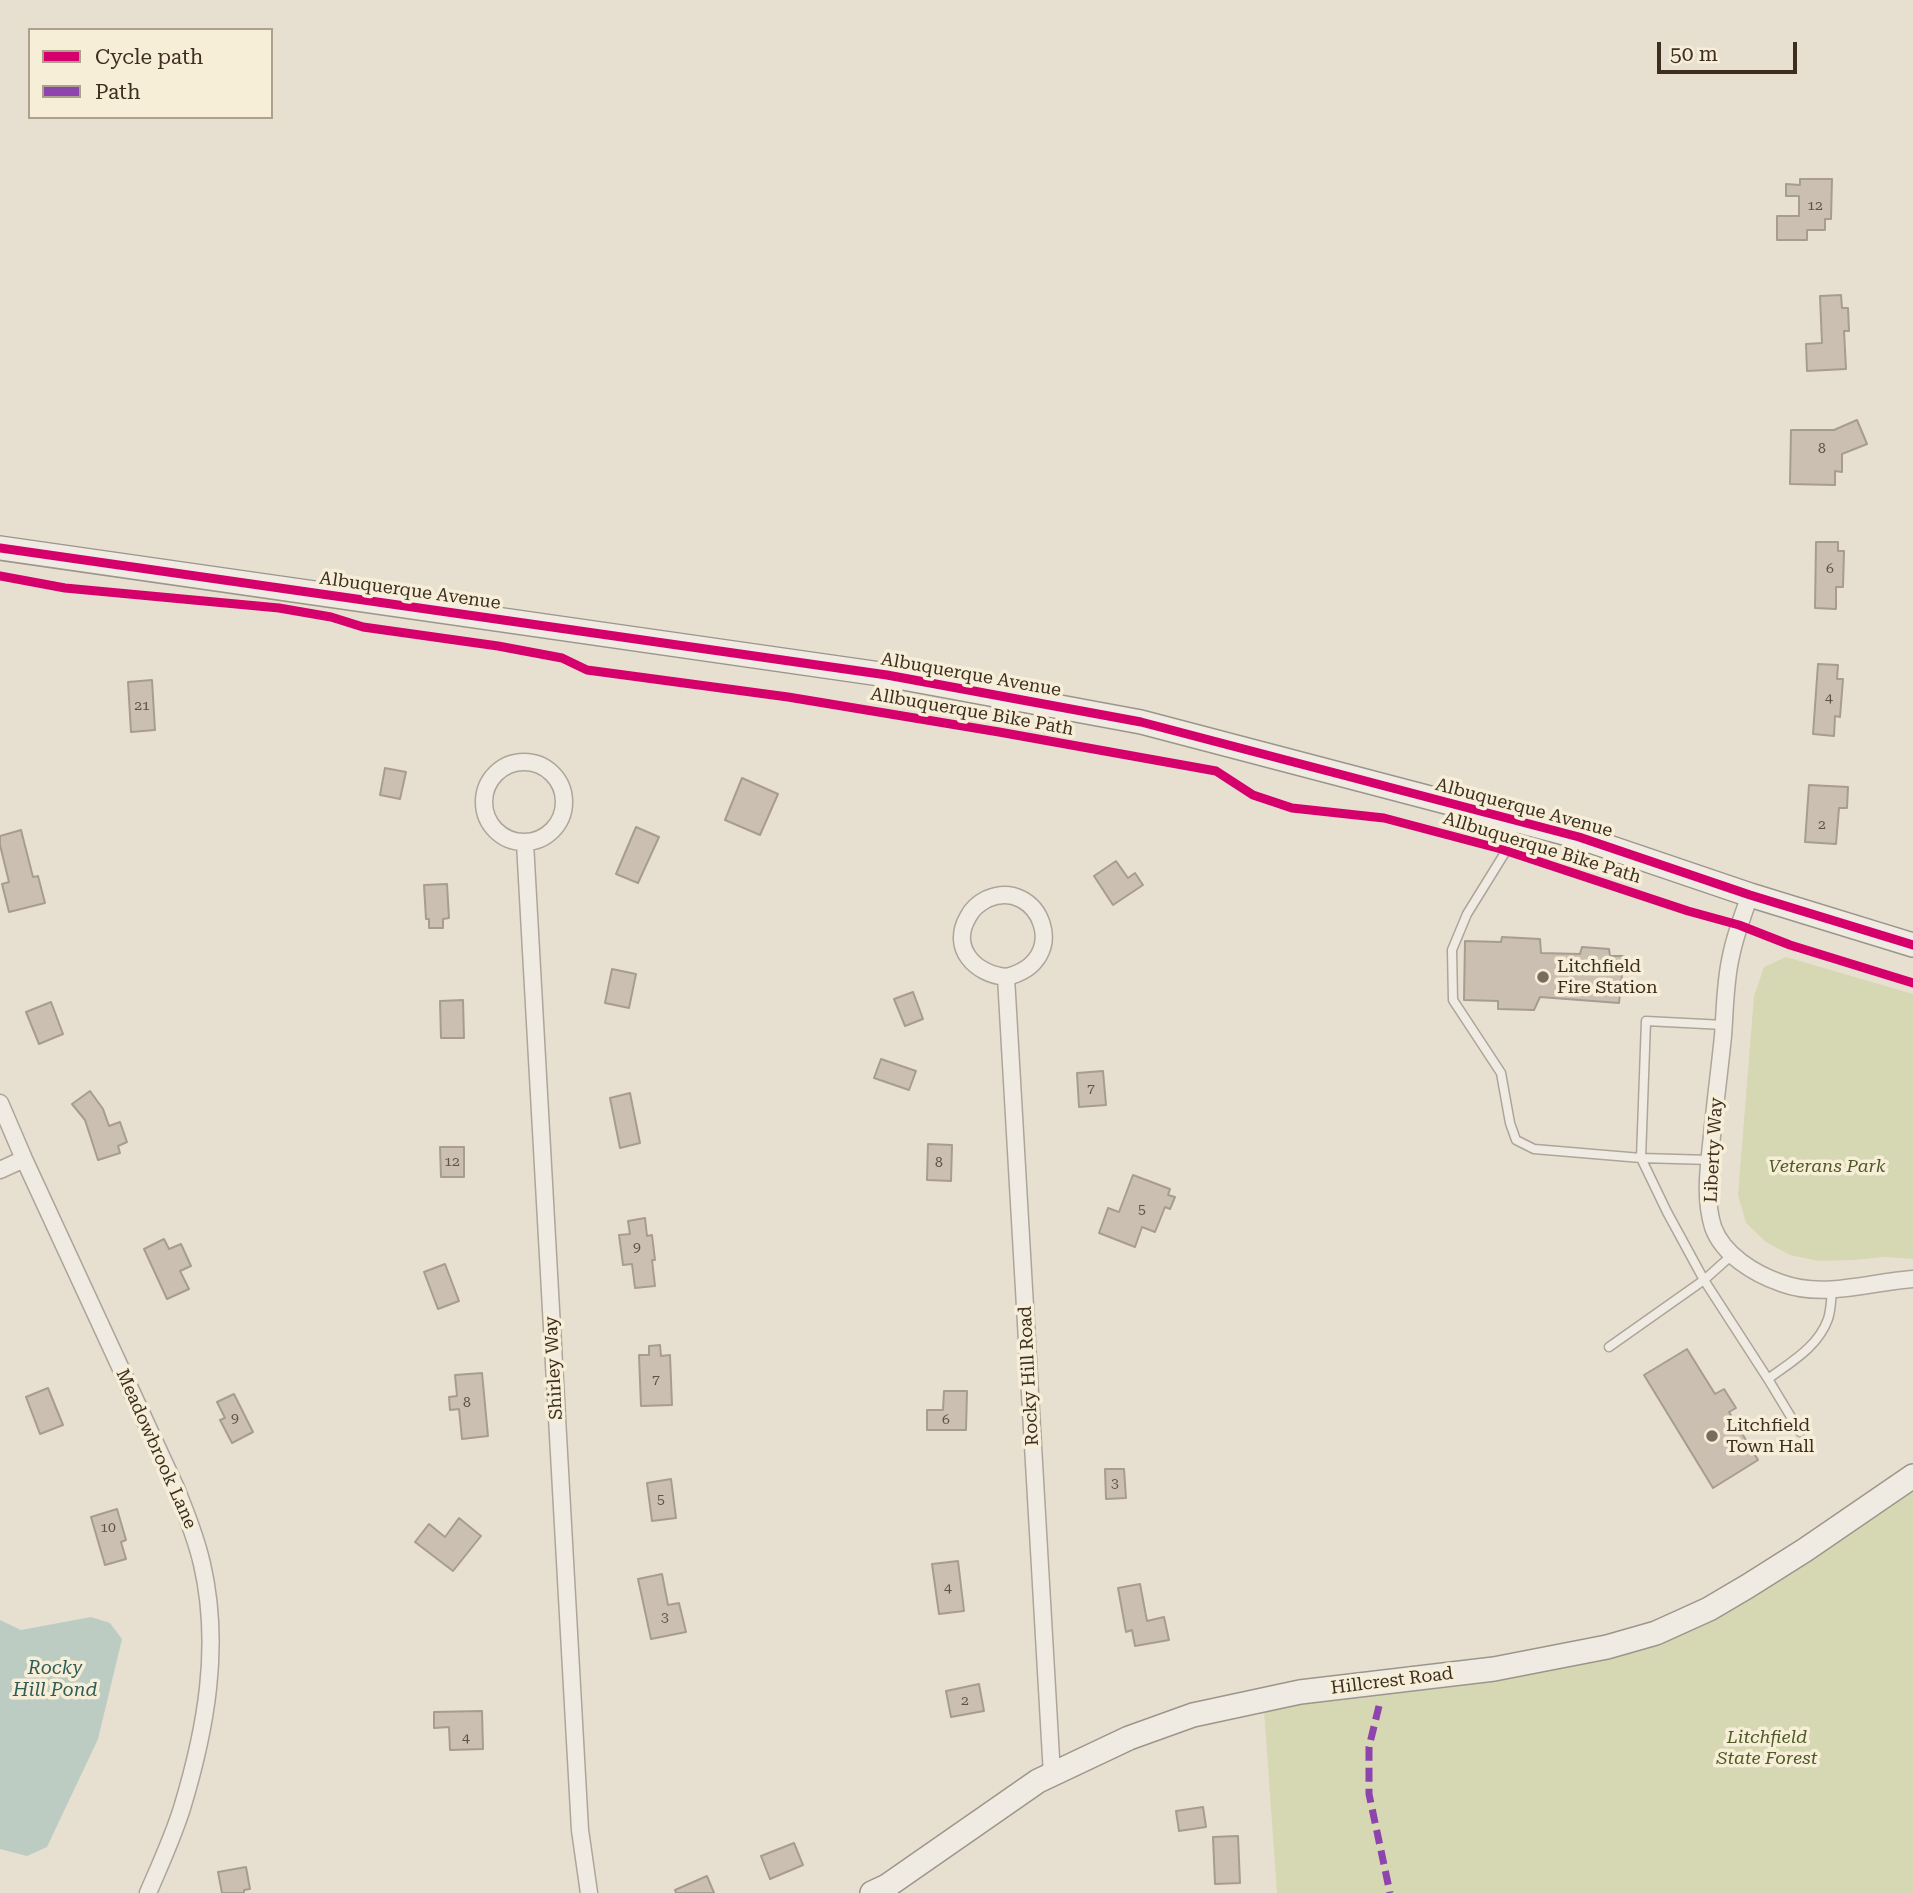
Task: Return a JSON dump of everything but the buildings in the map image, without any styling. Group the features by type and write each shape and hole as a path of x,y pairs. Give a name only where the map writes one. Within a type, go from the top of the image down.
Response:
{"street":[{"name":"Albuquerque Avenue","path":"0,548 887,675 1141,722 1579,837 1750,895 1913,945"},
{"path":"517,762 531,762 543,766 561,785 564,798 558,823 538,840 525,842 512,841 499,835 484,813 486,786 504,766 517,762"},
{"name":"Shirley Way","path":"525,842 580,1830 589,1893"},
{"path":"1007,895 1031,906 1040,917 1044,930 1044,943 1031,967 1006,977 993,976 981,970 970,961 964,949 962,936 971,911 993,896 1007,895"},
{"name":"Liberty Way","path":"1750,895 1730,958 1710,1160 1709,1206 1713,1227 1721,1243 1732,1254 1759,1274 1783,1284 1810,1290 1832,1290 1913,1279"},
{"name":"Rocky Hill Road","path":"1006,977 1052,1775"},
{"name":"Meadowbrook Lane","path":"0,1103 176,1488 202,1565 212,1637 204,1722 181,1811 148,1893"},
{"path":"0,1170 24,1159"},
{"name":"Hillcrest Road","path":"873,1893 1038,1782 1129,1738 1193,1715 1300,1692 1493,1669 1596,1649 1656,1633 1709,1609 1748,1586 1913,1476"}],"lane":[{"path":"1516,820 1506,851 1467,914 1452,950 1453,1000 1501,1073 1510,1123 1516,1140 1534,1149 1641,1158 1710,1160"},
{"path":"1724,1025 1646,1021 1641,1158 1704,1280 1800,1432"},
{"path":"1609,1347 1704,1280 1732,1254"},
{"path":"1768,1378 1801,1355 1816,1340 1829,1315 1832,1290"}],"green space":[{"name":"Veterans Park","path":"1786,957 1913,994 1913,1259 1884,1257 1819,1261 1790,1255 1766,1242 1746,1223 1738,1195 1754,996 1764,967"},
{"name":"Litchfield State Forest","path":"1913,1488 1913,1893 1277,1893 1264,1710 1305,1700 1549,1672 1612,1655"}],"water":[{"name":"Rocky Hill Pond","path":"91,1617 110,1623 122,1639 98,1739 47,1847 27,1856 0,1849 0,1620 21,1630"}],"marked path":[{"path":"1379,1706 1369,1747 1369,1794 1390,1893"}],"cycle path":[{"name":"Allbuquerque Bike Path","path":"0,548 887,675 1141,722 1579,837 1750,895 1913,945"},
{"name":"Allbuquerque Bike Path","path":"0,576 65,588 279,608 331,617 363,627 562,658 587,670 788,697 1216,771 1253,795 1292,808 1384,818 1501,849 1913,983"}],"place":[{"name":"Litchfield Fire Station","path":"1543,977"},
{"name":"Litchfield Town Hall","path":"1712,1436"}]}
